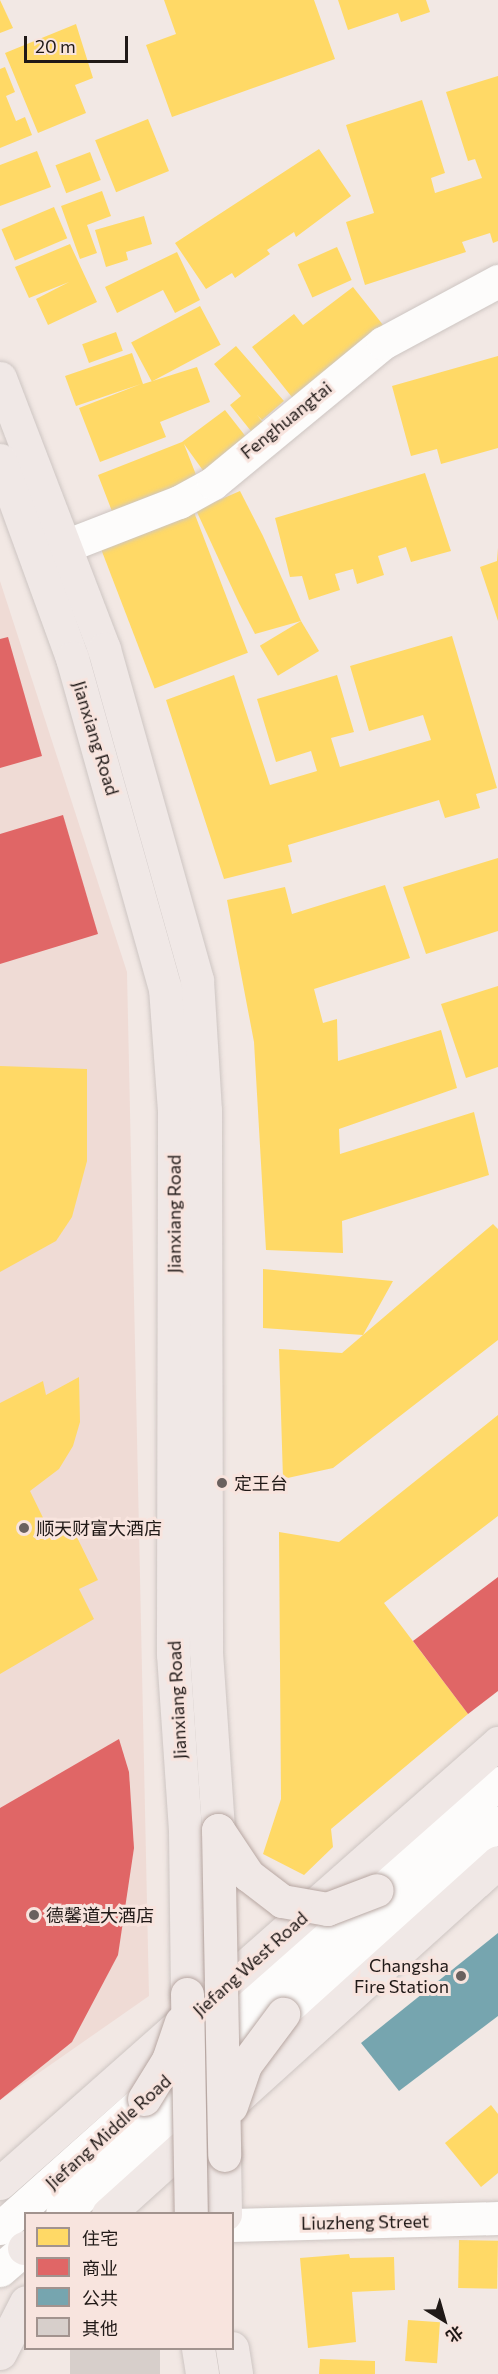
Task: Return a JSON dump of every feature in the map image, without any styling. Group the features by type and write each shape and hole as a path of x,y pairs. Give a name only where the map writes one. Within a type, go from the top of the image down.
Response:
{"main road":[{"name":"Jianxiang Road","path":"0,378 68,545 152,806 199,1002 207,1250 206,1652 218,1830 224,2155"},
{"name":"Jianxiang Road","path":"0,460 72,657 165,988 174,1112 173,1654 187,1994 191,2212"},
{"name":"Jiefang West Road","path":"0,2182 498,1743"},
{"path":"218,1830 248,1875 282,1901 327,1910 377,1890"},
{"path":"110,2212 498,1862"},
{"path":"144,2099 168,2060 187,1994"},
{"path":"225,2212 224,2155 235,2088 257,2045 283,2014"},
{"path":"0,2352 24,2306"},
{"path":"198,2350 202,2374"},
{"path":"232,2350 237,2374"}],"street":[{"name":"Fenghuangtai","path":"68,545 179,502 213,483 383,343 498,281"},
{"name":"Jiefang West Road","path":"189,2059 498,1783"},
{"path":"189,2097 498,1823"},
{"name":"Jiefang Middle Road","path":"46,2212 144,2099 189,2059"},
{"name":"Jiefang Middle Road","path":"64,2212 189,2097"},
{"name":"Liuzheng Street","path":"234,2225 498,2218"},
{"name":"Jiefang Middle Road","path":"0,2270 19,2243"}],"shaded area":[{"path":"0,581 127,972 149,1996 0,2100"}],"building: 住宅":[{"path":"0,0 13,28 0,33"},
{"path":"164,0 314,0 335,59 172,117 146,45 176,34"},
{"path":"338,0 426,0 430,12 401,22 398,13 348,30"},
{"path":"76,24 93,78 75,85 86,113 38,133 5,53"},
{"path":"5,67 15,92 6,96 16,121 25,117 32,135 0,148 0,69"},
{"path":"498,76 498,241 493,243 490,233 462,242 466,252 365,285 346,222 374,213 346,125 422,100 445,173 431,178 435,193 482,178 475,159 468,161 446,92"},
{"path":"148,119 169,171 116,192 95,140"},
{"path":"319,149 351,196 296,237 294,232 267,250 270,254 235,278 232,273 206,289 175,243"},
{"path":"37,151 51,187 0,206 0,165"},
{"path":"90,152 101,180 66,193 55,165"},
{"path":"102,191 111,216 87,225 97,253 80,259 61,206"},
{"path":"54,207 67,238 15,261 2,229"},
{"path":"144,216 152,244 126,252 128,260 106,267 95,230"},
{"path":"70,244 97,302 48,325 36,299 69,282 29,298 15,267"},
{"path":"337,247 352,280 312,297 298,264"},
{"path":"177,252 200,300 175,313 163,290 117,313 105,287"},
{"path":"353,287 387,330 295,401 252,347 294,314 303,325"},
{"path":"200,306 221,345 152,381 131,343"},
{"path":"116,332 123,351 89,363 82,344"},
{"path":"236,346 284,401 262,420 257,415 266,426 255,436 230,405 241,396 214,364"},
{"path":"132,353 143,384 197,367 210,402 160,422 166,437 100,462 79,408 141,384 76,406 65,376"},
{"path":"498,356 498,448 441,464 437,449 411,456 392,386"},
{"path":"225,410 250,442 207,476 184,444 200,485 115,519 98,475 182,442"},
{"path":"425,473 451,551 411,562 406,547 378,556 384,575 357,584 353,569 335,574 340,590 309,600 302,576 290,577 275,518"},
{"path":"240,491 301,621 255,634 196,510"},
{"path":"192,507 248,653 155,688 99,543"},
{"path":"498,548 498,621 480,567 497,561"},
{"path":"301,621 319,651 278,676 260,646"},
{"path":"452,636 497,788 476,794 480,808 445,818 439,800 288,845 292,862 224,879 166,700 234,675 270,785 317,771 311,751 276,762 257,699 337,675 354,732 331,738 340,767 431,740 423,715 369,731 350,666"},
{"path":"498,858 498,931 426,954 403,887"},
{"path":"385,885 410,958 314,989 323,1023 337,1019 338,1061 441,1030 457,1088 339,1129 340,1154 474,1112 489,1175 342,1221 343,1253 266,1250 254,1042 227,900 285,887 292,914"},
{"path":"498,986 498,1067 466,1078 441,1004"},
{"path":"0,1066 87,1069 87,1161 72,1217 56,1241 0,1272"},
{"path":"493,1224 498,1229 498,1340 333,1468 283,1479 279,1349 342,1353"},
{"path":"263,1269 393,1281 363,1335 263,1328"},
{"name":"顺天财富大酒店","path":"79,1377 80,1422 73,1446 59,1469 30,1491 50,1532 70,1523 98,1580 79,1589 94,1619 0,1674 0,1403 43,1381 46,1395"},
{"path":"498,1415 498,1516 384,1603 468,1714 331,1829 333,1847 304,1875 263,1854 281,1799 279,1532 339,1542"},
{"path":"491,2105 498,2114 498,2173 481,2187 445,2143"},
{"path":"459,2240 498,2241 497,2289 458,2288"},
{"path":"349,2254 350,2258 394,2257 395,2290 352,2292 356,2342 308,2348 300,2258"},
{"path":"408,2320 440,2322 437,2363 405,2361"},
{"path":"320,2359 375,2361 375,2374 319,2374"}],"building: 商业":[{"path":"8,637 42,756 0,768 0,639"},
{"path":"63,815 98,934 0,964 0,834"},
{"path":"498,1577 498,1691 468,1714 413,1641"},
{"path":"119,1739 129,1772 134,1848 118,1955 72,2042 0,2100 0,1808"}],"building: 公共":[{"path":"498,1933 498,2016 399,2091 361,2043"}],"building: 其他":[{"path":"70,2350 160,2350 160,2374 70,2374"}],"place":[{"name":"定王台","path":"222,1483"},
{"name":"顺天财富大酒店","path":"24,1528"},
{"name":"德馨道大酒店","path":"34,1915"},
{"name":"Changsha Fire Station","path":"461,1976"}]}
